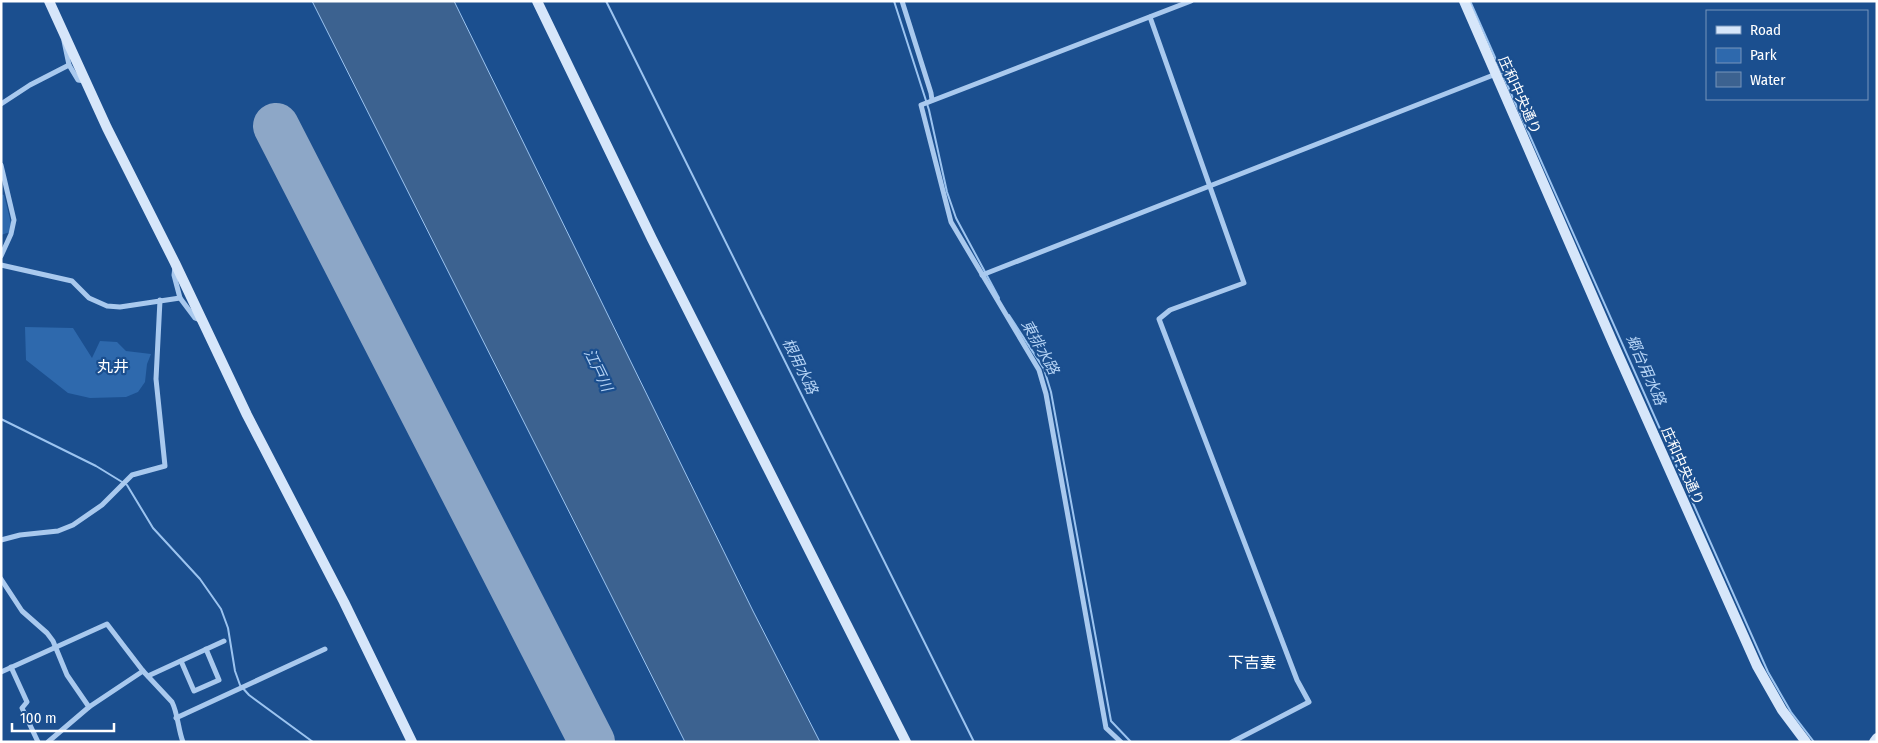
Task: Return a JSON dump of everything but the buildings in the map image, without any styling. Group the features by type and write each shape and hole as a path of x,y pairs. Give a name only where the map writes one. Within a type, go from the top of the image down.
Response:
{"street":[{"path":"49,1 86,82 247,415 344,602 412,742"},
{"path":"537,1 657,247 906,742"},
{"path":"902,1 931,93 928,101"},
{"path":"1121,742 1106,728 1046,394 1039,370 957,232 948,213 921,105 1190,1"},
{"name":"庄和中央通り","path":"1464,1 1613,343 1757,666 1782,710 1806,742"},
{"path":"1150,17 1244,283 1170,310 1159,319 1297,680 1308,702 1232,742"},
{"path":"64,33 63,43 69,65 78,80 86,82"},
{"path":"1,104 30,85 69,65"},
{"path":"982,275 1496,74"},
{"path":"1,165 14,220 1,256"},
{"path":"175,263 174,274 180,298 195,318 202,321"},
{"path":"1,265 72,281 90,298 107,306 120,307 180,298"},
{"path":"1,540 20,535 58,531 72,525 102,505 132,475 165,466 156,379 160,300"},
{"path":"1,580 22,611 53,641 67,675 89,707"},
{"path":"1,672 107,624 142,671 172,702 178,730 183,742"},
{"path":"148,676 224,641"},
{"path":"180,661 194,691 219,680 206,649"},
{"path":"176,718 325,649"},
{"path":"11,667 27,702 22,708 38,742"},
{"path":"48,742 89,707 142,671"},
{"path":"1874,742 1877,738"}],"green space":[{"path":"1,194 4,195 13,231 1,235"},
{"path":"25,327 73,328 92,358 100,341 117,342 126,351 151,354 147,364 145,382 138,392 126,397 90,398 68,393 26,360"}],"water":[{"name":"江戸川","path":"312,1 454,1 753,611 820,742 685,742"}],"waterway":[{"name":"根用水路","path":"606,1 974,742"},
{"name":"東排水路","path":"894,1 929,110 947,192 956,218 999,298"},
{"name":"郷台用水路","path":"1470,1 1768,672 1791,712 1814,742"},
{"name":"東排水路","path":"1009,315 1044,369 1051,392 1111,721 1131,742"},
{"path":"1,419 96,466 127,485 153,528 200,579 221,609 228,628 235,671 240,685 249,695 313,742"}],"runway":[{"path":"276,126 592,742"}],"district":[{"name":"丸井","path":"113,366"},
{"name":"下吉妻","path":"1252,662"}]}
